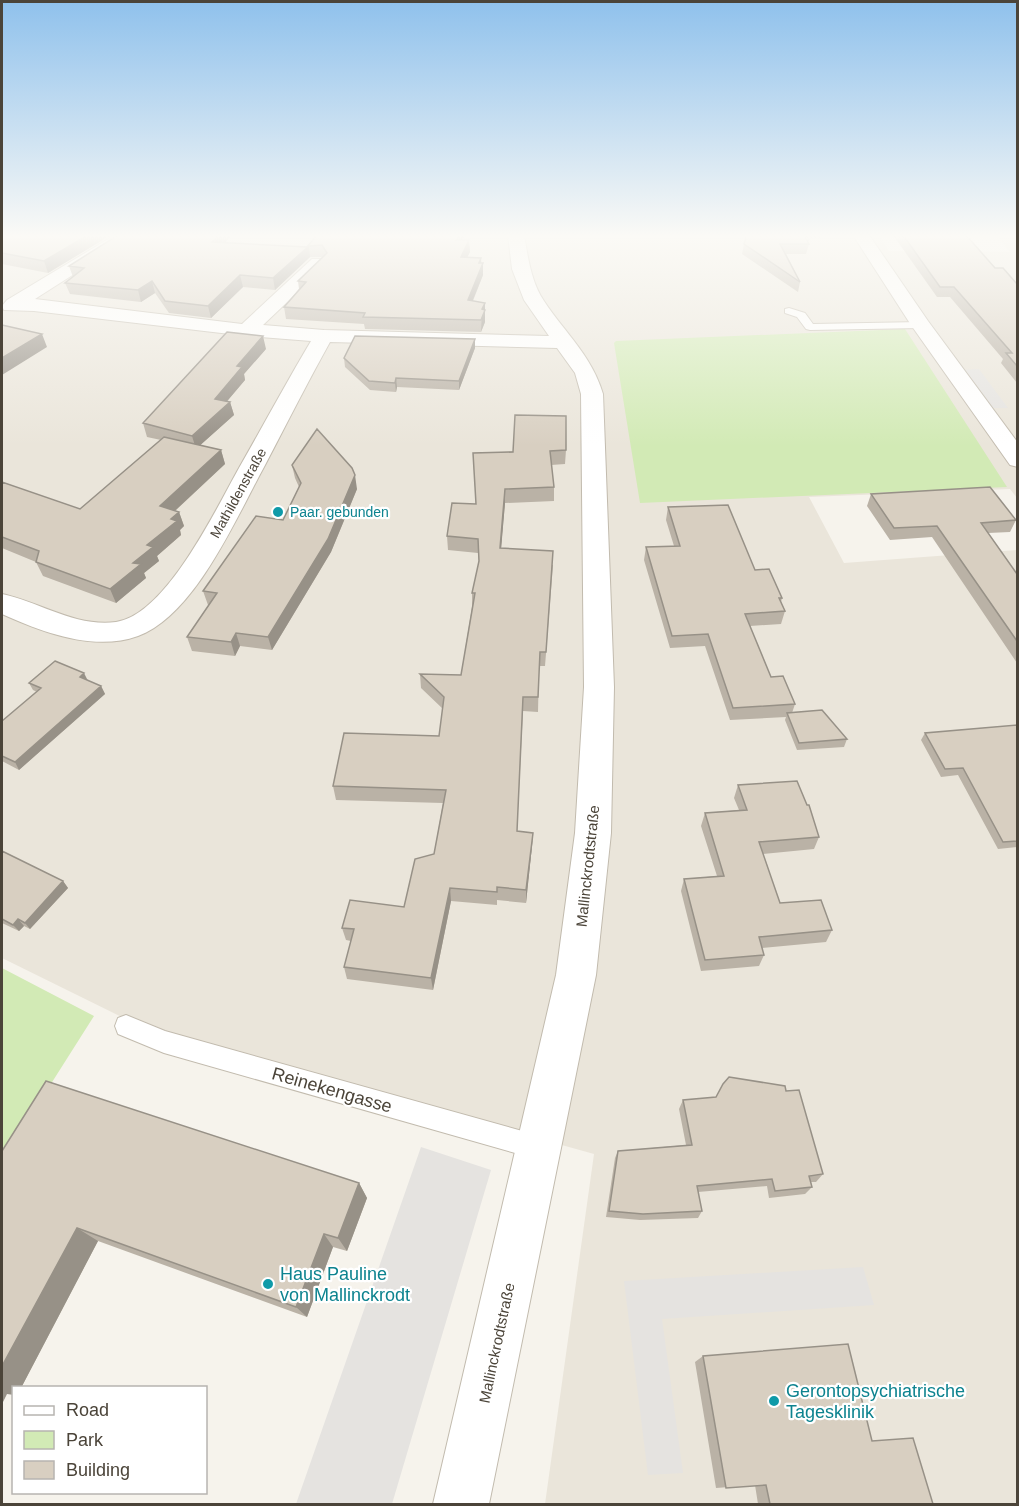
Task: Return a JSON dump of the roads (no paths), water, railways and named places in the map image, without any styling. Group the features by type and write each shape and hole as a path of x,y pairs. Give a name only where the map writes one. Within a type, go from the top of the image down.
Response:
{"street":[{"path":"8,308 32,305"},
{"path":"36,305 247,330 324,336 564,342"},
{"path":"247,330 273,305"},
{"name":"Mallinckrodtstraße","path":"461,1504 576,975 593,833 599,687 592,394 586,374 537,305"},
{"path":"908,305 1017,460"},
{"name":"Mathildenstraße","path":"2,603 24,613 81,630 128,629 150,618 179,589 208,548 324,336"}],"lane":[{"path":"789,311 801,315 810,327 921,325"},
{"name":"Reinekengasse","path":"126,1026 164,1042 540,1148"}],"place":[{"name":"Paar. gebunden","path":"278,512"},
{"name":"Haus Pauline von Mallinckrodt","path":"268,1284"},
{"name":"Gerontopsychiatrische Tagesklinik","path":"774,1401"}]}
